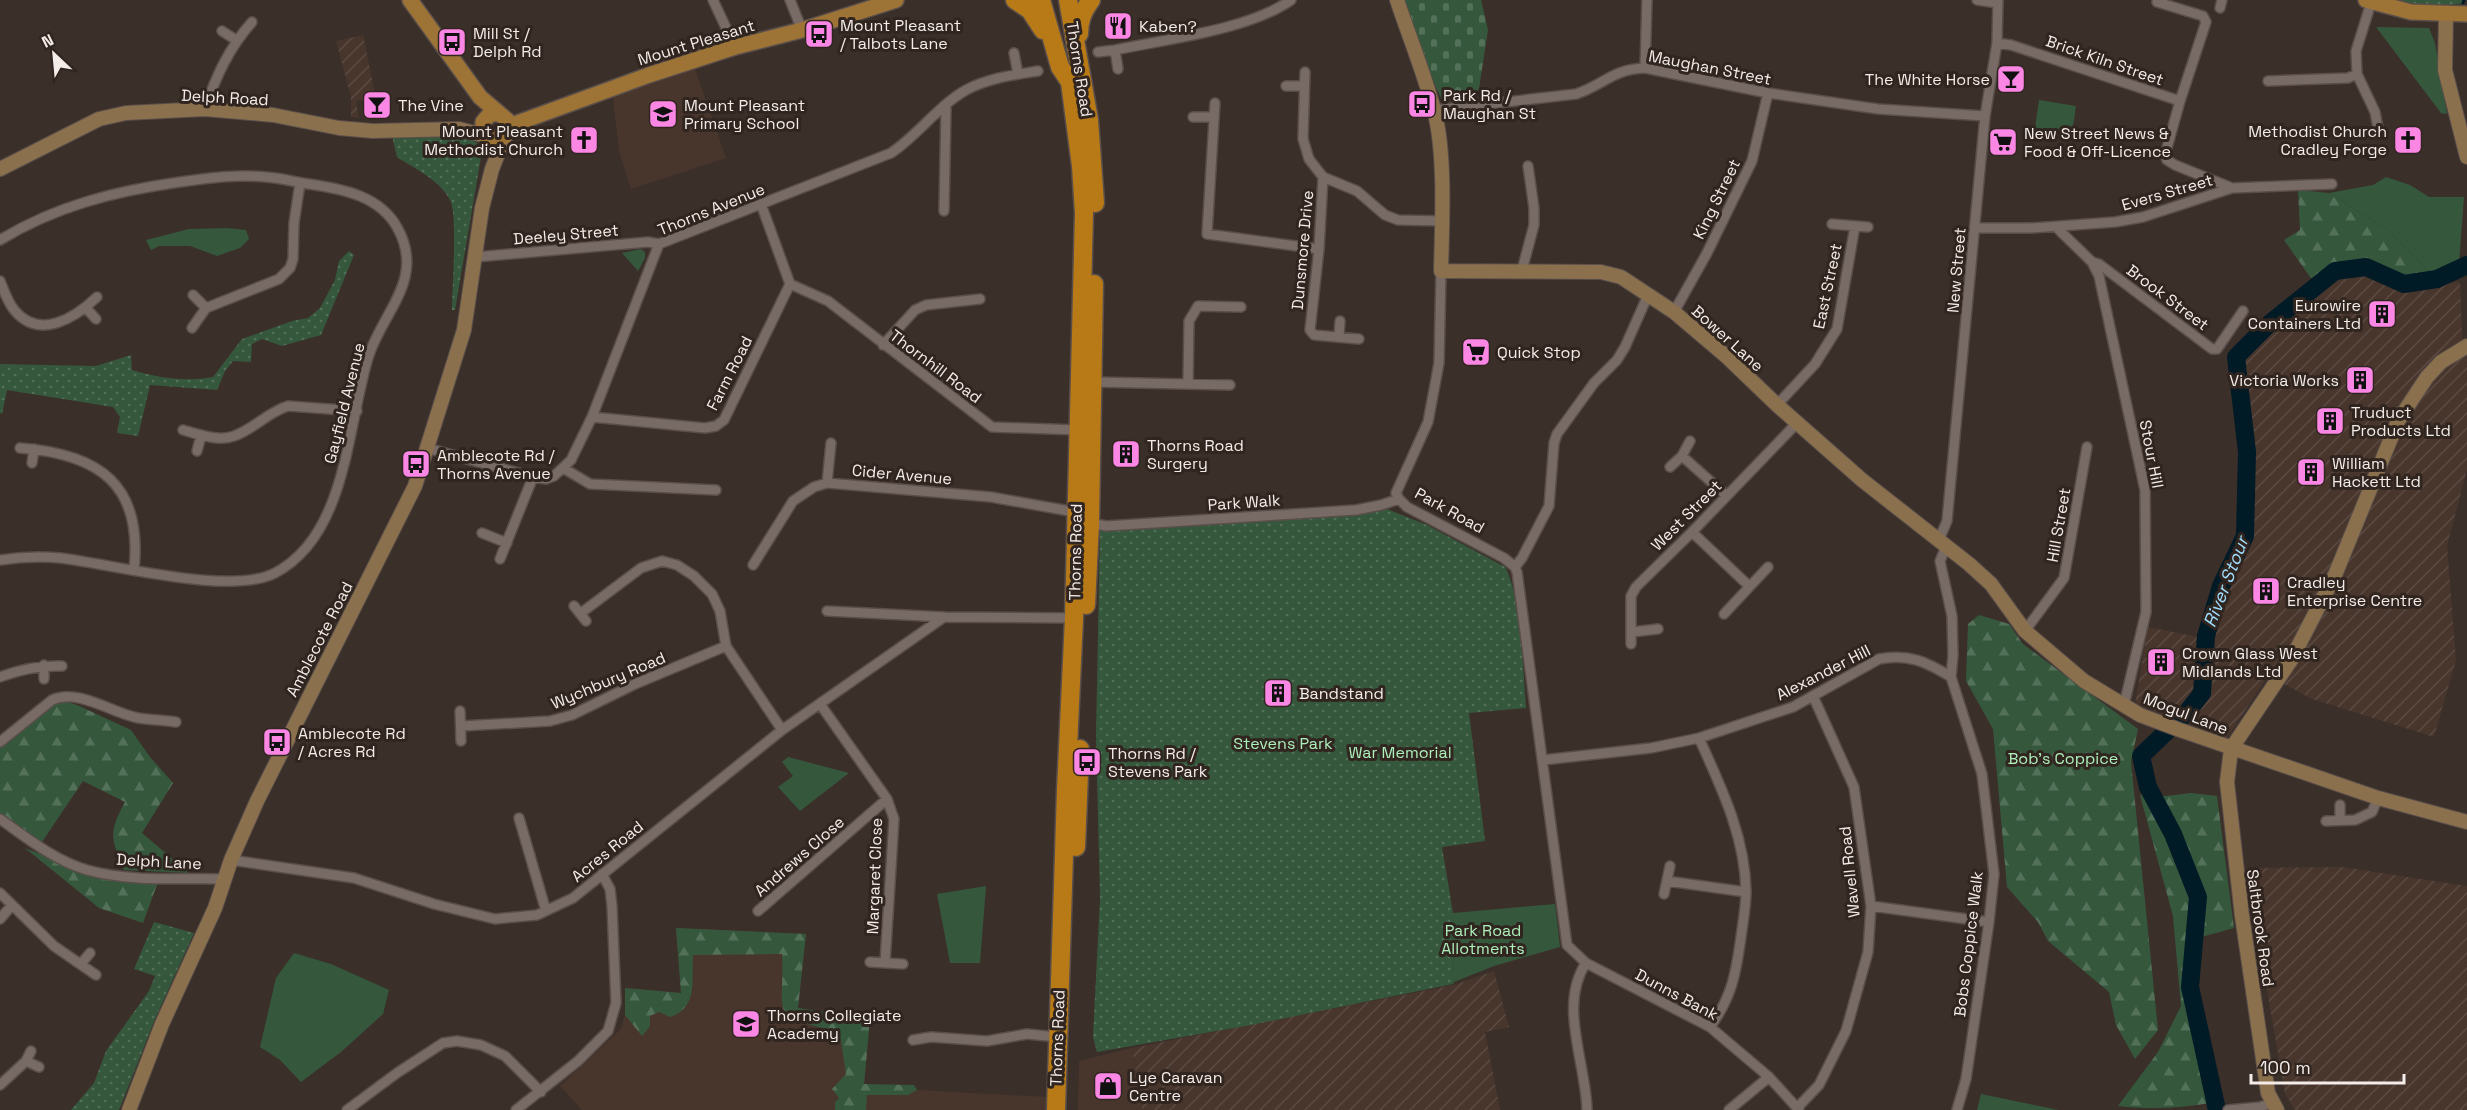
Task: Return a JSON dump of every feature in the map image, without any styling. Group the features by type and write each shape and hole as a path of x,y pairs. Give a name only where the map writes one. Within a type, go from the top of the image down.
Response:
{"highway":[{"path":"1015,0 1025,5 1034,15 1065,75"},
{"name":"Thorns Road","path":"1041,0 1065,75 1081,166 1084,213 1078,430 1083,517 1067,1110"},
{"path":"1057,0 1065,75"},
{"name":"Thorns Road","path":"1056,1110 1074,618 1093,382 1094,180 1089,120 1068,0"},
{"path":"1080,64 1079,24 1084,9 1091,0"}],"main road":[{"path":"410,0 480,97 494,127"},
{"name":"Mount Pleasant","path":"494,127 735,47 802,30 896,0"},
{"path":"2368,1 2411,12 2455,14"}],"street":[{"path":"713,0 735,47"},
{"path":"790,0 802,30"},
{"path":"1098,52 1241,23 1269,13 1291,0"},
{"name":"Park Road","path":"1396,0 1435,110 1440,148 1443,221 1439,363 1428,422 1396,493 1398,500 1407,507 1504,558 1515,567"},
{"path":"1645,68 1647,0"},
{"path":"1977,0 1998,2"},
{"path":"2158,0 2157,2 2203,16 2206,22 2180,101"},
{"path":"2368,1 2356,51 2357,74 2375,112 2379,133"},
{"name":"New Street","path":"1942,545 1947,521 1985,116 1997,43 1998,2"},
{"path":"2455,14 2445,70 2467,157"},
{"path":"206,109 216,77 236,40 252,22"},
{"path":"222,31 236,40"},
{"name":"Brick Kiln Street","path":"1997,43 2011,45 2180,101 2165,155 2167,160 2232,188"},
{"path":"1114,50 1118,69"},
{"path":"1014,53 1018,74"},
{"name":"Maughan Street","path":"1435,110 1576,94 1590,89 1611,75 1629,69 1645,68 1768,93 1878,109 1985,116"},
{"name":"Thorns Avenue","path":"563,468 571,460 592,417 659,244 891,153 909,141 964,92 996,78 1038,71"},
{"path":"1305,72 1303,139 1309,159 1323,177 1357,191 1385,215 1398,220 1443,221"},
{"path":"2268,81 2348,78 2357,74"},
{"path":"1286,86 1303,86"},
{"name":"King Street","path":"1674,312 1707,253 1752,161 1768,93"},
{"path":"1206,246 1215,103"},
{"path":"944,211 946,106"},
{"name":"Delph Road","path":"0,169 99,119 126,113 206,109 261,114 339,128 373,131 494,127"},
{"path":"1193,117 1214,117"},
{"name":"Amblecote Road","path":"129,1110 162,1024 216,908 231,860 280,753 415,486 464,330 482,208 492,169 494,127"},
{"path":"1522,270 1534,225 1528,166"},
{"name":"Gayfield Avenue","path":"0,240 53,213 135,189 234,176 268,177 340,189 370,202 389,216 398,228 405,245 405,281 370,352 353,433 333,503 306,546 288,563 274,573 261,578 214,582 43,557 0,560"},
{"name":"Dunsmore Drive","path":"1323,177 1319,249 1310,330 1314,335 1359,339"},
{"path":"192,328 206,308 279,279 290,268 293,259 294,223 300,183"},
{"name":"Evers Street","path":"1975,228 2115,222 2143,217 2232,188 2332,184"},
{"path":"761,204 790,284"},
{"name":"East Street","path":"1832,224 1868,226"},
{"name":"East Street","path":"1777,405 1815,364 1837,329 1855,226"},
{"name":"Stour Hill","path":"2056,226 2092,262 2099,276 2145,490 2146,612 2124,705"},
{"path":"1207,234 1319,249"},
{"name":"Deeley Street","path":"476,257 648,242 659,244"},
{"name":"Brook Street","path":"2092,262 2108,271 2212,349 2217,349 2243,311"},
{"name":"Bower Lane","path":"1441,271 1600,272 1621,277 1674,312 1862,480 1942,545"},
{"path":"0,281 14,311 39,326 62,322 86,308 97,297"},
{"name":"Thornhill Road","path":"790,284 828,301 992,427 1078,430"},
{"name":"Farm Road","path":"592,417 705,428 716,426 724,420 790,284"},
{"path":"193,295 206,308"},
{"path":"1587,1110 1587,1088 1577,1048 1573,991 1586,963 1567,945 1515,567 1543,521 1549,506 1554,443 1557,434 1594,382 1617,360 1648,295"},
{"path":"883,345 915,310 926,305 980,300"},
{"path":"1188,384 1188,321 1198,306 1241,307"},
{"path":"86,308 96,319"},
{"path":"1339,337 1340,321"},
{"path":"2231,749 2291,660 2335,576 2398,421 2427,377 2441,362 2467,346"},
{"path":"1093,382 1230,385"},
{"path":"183,430 201,436 234,436 277,409 288,406 357,411"},
{"name":"West Street","path":"1631,644 1631,596 1636,587 1798,422"},
{"path":"197,451 201,436"},
{"path":"1670,466 1682,456 1690,441"},
{"path":"753,565 793,501 813,487 826,483 831,443"},
{"name":"Hill Street","path":"2025,631 2064,578 2087,447"},
{"path":"20,448 70,456 105,473 121,493 131,512 136,530 134,570"},
{"path":"427,448 546,479 563,468 590,484 716,490"},
{"path":"32,463 34,449"},
{"path":"1682,456 1727,496"},
{"path":"500,559 533,477"},
{"name":"Cider Avenue","path":"826,483 991,497 1083,517"},
{"name":"Park Walk","path":"1083,517 1106,526 1356,510 1381,506 1398,500"},
{"path":"1692,532 1749,586"},
{"path":"482,533 507,543"},
{"path":"1942,545 1940,561 1952,616 1951,676"},
{"name":"Mogul Lane","path":"1942,545 1969,564 1991,584 2025,631 2084,681 2140,715 2231,749 2378,798 2467,822"},
{"path":"760,554 770,560"},
{"path":"580,613 641,568 652,563 669,562 694,576 712,594 722,618 726,646 782,730"},
{"path":"1724,614 1768,567"},
{"path":"828,611 944,617 1074,618"},
{"name":"Acres Road","path":"231,860 354,878 434,904 495,919 537,915 573,898 782,730 944,617"},
{"path":"1632,632 1658,629"},
{"name":"Wychbury Road","path":"462,726 550,721 572,715 635,684 726,646"},
{"name":"Alexander Hill","path":"1543,760 1651,748 1699,738 1793,707 1879,659 1891,657 1926,662 1951,676"},
{"path":"0,677 21,669 44,665 62,666"},
{"path":"44,665 44,679"},
{"name":"Bobs Coppice Walk","path":"1951,676 1982,774 1994,874 1966,1079 1957,1110"},
{"path":"0,742 52,700 62,696 81,699 137,717 176,722"},
{"name":"Wavell Road","path":"1798,1109 1819,1086 1846,1030 1868,952 1870,906 1854,787 1814,696"},
{"name":"Margaret Close","path":"820,704 887,799 894,819 885,963"},
{"path":"460,711 461,741"},
{"path":"1699,738 1728,802 1737,831 1746,892 1737,968 1725,1008 1710,1027"},
{"name":"Saltbrook Road","path":"2231,749 2227,782 2240,904 2268,1093 2274,1106"},
{"path":"2326,821 2355,820 2373,812 2378,798"},
{"name":"Andrews Close","path":"758,911 887,799"},
{"path":"2340,805 2340,820"},
{"path":"519,818 546,911"},
{"name":"Delph Lane","path":"0,819 52,855 87,870 132,877 224,879"},
{"path":"1664,894 1670,866"},
{"path":"516,1110 578,1061 608,1031 616,1003 612,906 610,889 602,874"},
{"path":"1667,881 1746,892"},
{"path":"0,893 54,946 96,975"},
{"path":"0,919 12,905"},
{"path":"1870,906 1989,922"},
{"path":"81,964 90,953"},
{"path":"870,962 903,964"},
{"name":"Dunns Bank","path":"1586,963 1710,1027 1769,1077 1798,1109"},
{"path":"913,1040 931,1037 987,1041 1027,1034 1057,1037"},
{"path":"347,1110 443,1043 457,1041 481,1045 505,1056 541,1092"},
{"path":"0,1085 26,1061 31,1051"},
{"path":"26,1061 39,1067"},
{"path":"1729,1110 1769,1077"},
{"path":"2228,1110 2274,1106"}],"shaded area":[{"path":"363,35 375,94 368,95 370,109 365,110 363,100 356,101 359,118 351,117 351,97 336,41"},
{"name":"Mount Pleasant Primary School","path":"695,69 726,158 631,189 619,151 613,97"},
{"path":"2366,267 2405,284 2460,282 2462,338 2467,347 2467,469 2447,546 2456,660 2434,737 2312,699 2284,684 2300,660 2283,653 2227,738 2135,704 2148,627 2208,639 2220,586 2248,539 2247,451 2238,360 2268,326 2335,271"},
{"path":"2342,867 2467,886 2467,1110 2295,1110 2285,1094 2246,868"},
{"name":"Thorns Collegiate Academy","path":"676,928 806,934 798,1008 870,1019 864,1087 1046,1097 1046,1110 582,1110 560,1086 621,1029 625,1015 625,988 681,993"},
{"path":"1494,971 1509,1027 1485,1032 1500,1110 1142,1110 1132,1048 1454,985"},
{"name":"Lye Caravan Centre","path":"1132,1048 1142,1110 1078,1110 1079,1061"}],"green space":[{"path":"1405,0 1481,0 1488,30 1478,95 1447,100 1441,98 1417,46"},
{"path":"2396,0 2465,0 2465,3 2425,8"},
{"path":"2376,27 2429,28 2435,43 2447,114 2441,113"},
{"path":"2039,100 2076,106 2072,134 2035,128"},
{"path":"392,136 467,136 477,143 481,157 455,310 452,310 454,220 450,200 434,181 397,157"},
{"path":"2386,177 2410,185 2429,197 2464,197 2459,264 2456,270 2437,279 2388,230 2329,193 2373,185"},
{"path":"2298,190 2329,193 2388,230 2437,279 2404,284 2366,267 2335,271 2319,284 2310,277 2284,240 2300,230"},
{"path":"189,229 246,230 249,239 240,248 217,256 190,246 159,246 151,250 146,240"},
{"path":"641,249 645,252 645,258 638,271 622,253"},
{"path":"349,251 354,255 321,335 282,346 262,339 252,344 251,362 233,361 225,371 217,390 150,385 138,436 117,433 120,417 113,407 7,390 2,414 0,413 0,364 96,366 131,355 132,370 142,373 182,379 213,377 242,339 292,321 308,318 320,308 335,280 339,261"},
{"name":"Stevens Park","path":"1387,509 1427,525 1505,567 1518,614 1526,708 1469,713 1485,841 1442,847 1453,913 1453,984 1251,1025 1097,1052 1093,1037 1100,898 1096,735 1100,531 1353,514"},
{"name":"Bob's Coppice","path":"1979,615 2009,624 2023,644 2138,729 2131,762 2158,1030 2135,1059 2116,1025 2109,992 2048,941 2038,922 2007,887 1993,729 1966,681 1968,624"},
{"path":"60,700 77,705 131,730 150,757 173,783 142,833 189,873 124,870 113,836 116,821 125,802 83,781 42,842 0,813 0,747"},
{"path":"788,757 849,773 800,811 778,787 793,776 782,762"},
{"path":"2191,793 2217,796 2234,928 2194,939 2190,987 2216,1102 2167,1108 2118,1106 2158,1052 2181,1006 2173,916 2140,795 2167,796"},
{"path":"25,848 94,876 158,882 143,923 99,908"},
{"path":"986,886 980,963 950,963 937,894"},
{"name":"Park Road Allotments","path":"1555,904 1560,947 1494,966 1454,982 1453,913"},
{"path":"154,922 194,933 155,1019 119,1110 71,1110 94,1083 106,1051 149,991 155,976 134,969"},
{"path":"676,928 806,934 798,1008 870,1019 864,1084 914,1085 917,1090 908,1095 867,1095 866,1110 835,1110 835,1102 839,1098 832,1089 846,1074 841,1041 836,1031 798,1021 784,1010 782,954 693,955 692,992 686,1007 670,1017 659,1012 650,1016 650,1026 642,1036 625,1015 625,988 681,993"},
{"path":"294,953 331,964 389,990 383,1014 341,1052 301,1082 280,1060 260,1047 276,978"},
{"path":"1981,1094 2058,1110 1977,1110"}],"waterway":[{"name":"River Stour","path":"2217,1110 2190,987 2198,897 2173,834 2148,787 2141,756 2188,711 2202,693 2206,636 2221,586 2245,536 2247,452 2236,357 2268,325 2335,271 2366,267 2404,284 2437,279 2467,265"}],"place":[{"name":"Kaben?","path":"1118,26"},
{"name":"Mount Pleasant / Talbots Lane","path":"819,34"},
{"name":"Mill St / Delph Rd","path":"452,42"},
{"name":"The White Horse","path":"2011,79"},
{"name":"Park Rd / Maughan St","path":"1422,104"},
{"name":"The Vine","path":"377,105"},
{"name":"Mount Pleasant Primary School","path":"663,114"},
{"name":"Mount Pleasant Methodist Church","path":"584,140"},
{"name":"Methodist Church Cradley Forge","path":"2408,140"},
{"name":"New Street News & Food & Off-Licence","path":"2003,142"},
{"name":"Eurowire Containers Ltd","path":"2382,314"},
{"name":"Quick Stop","path":"1476,352"},
{"name":"Victoria Works","path":"2360,380"},
{"name":"Truduct Products Ltd","path":"2330,421"},
{"name":"Thorns Road Surgery","path":"1126,454"},
{"name":"Amblecote Rd / Thorns Avenue","path":"416,464"},
{"name":"William Hackett Ltd","path":"2311,472"},
{"name":"Cradley Enterprise Centre","path":"2266,591"},
{"name":"Crown Glass West Midlands Ltd","path":"2161,662"},
{"name":"Bandstand","path":"1278,693"},
{"name":"Amblecote Rd / Acres Rd","path":"277,742"},
{"name":"Thorns Rd / Stevens Park","path":"1087,762"},
{"name":"Thorns Collegiate Academy","path":"746,1024"},
{"name":"Lye Caravan Centre","path":"1108,1086"}],"park label":[{"name":"War Memorial","path":"1400,752"}]}
